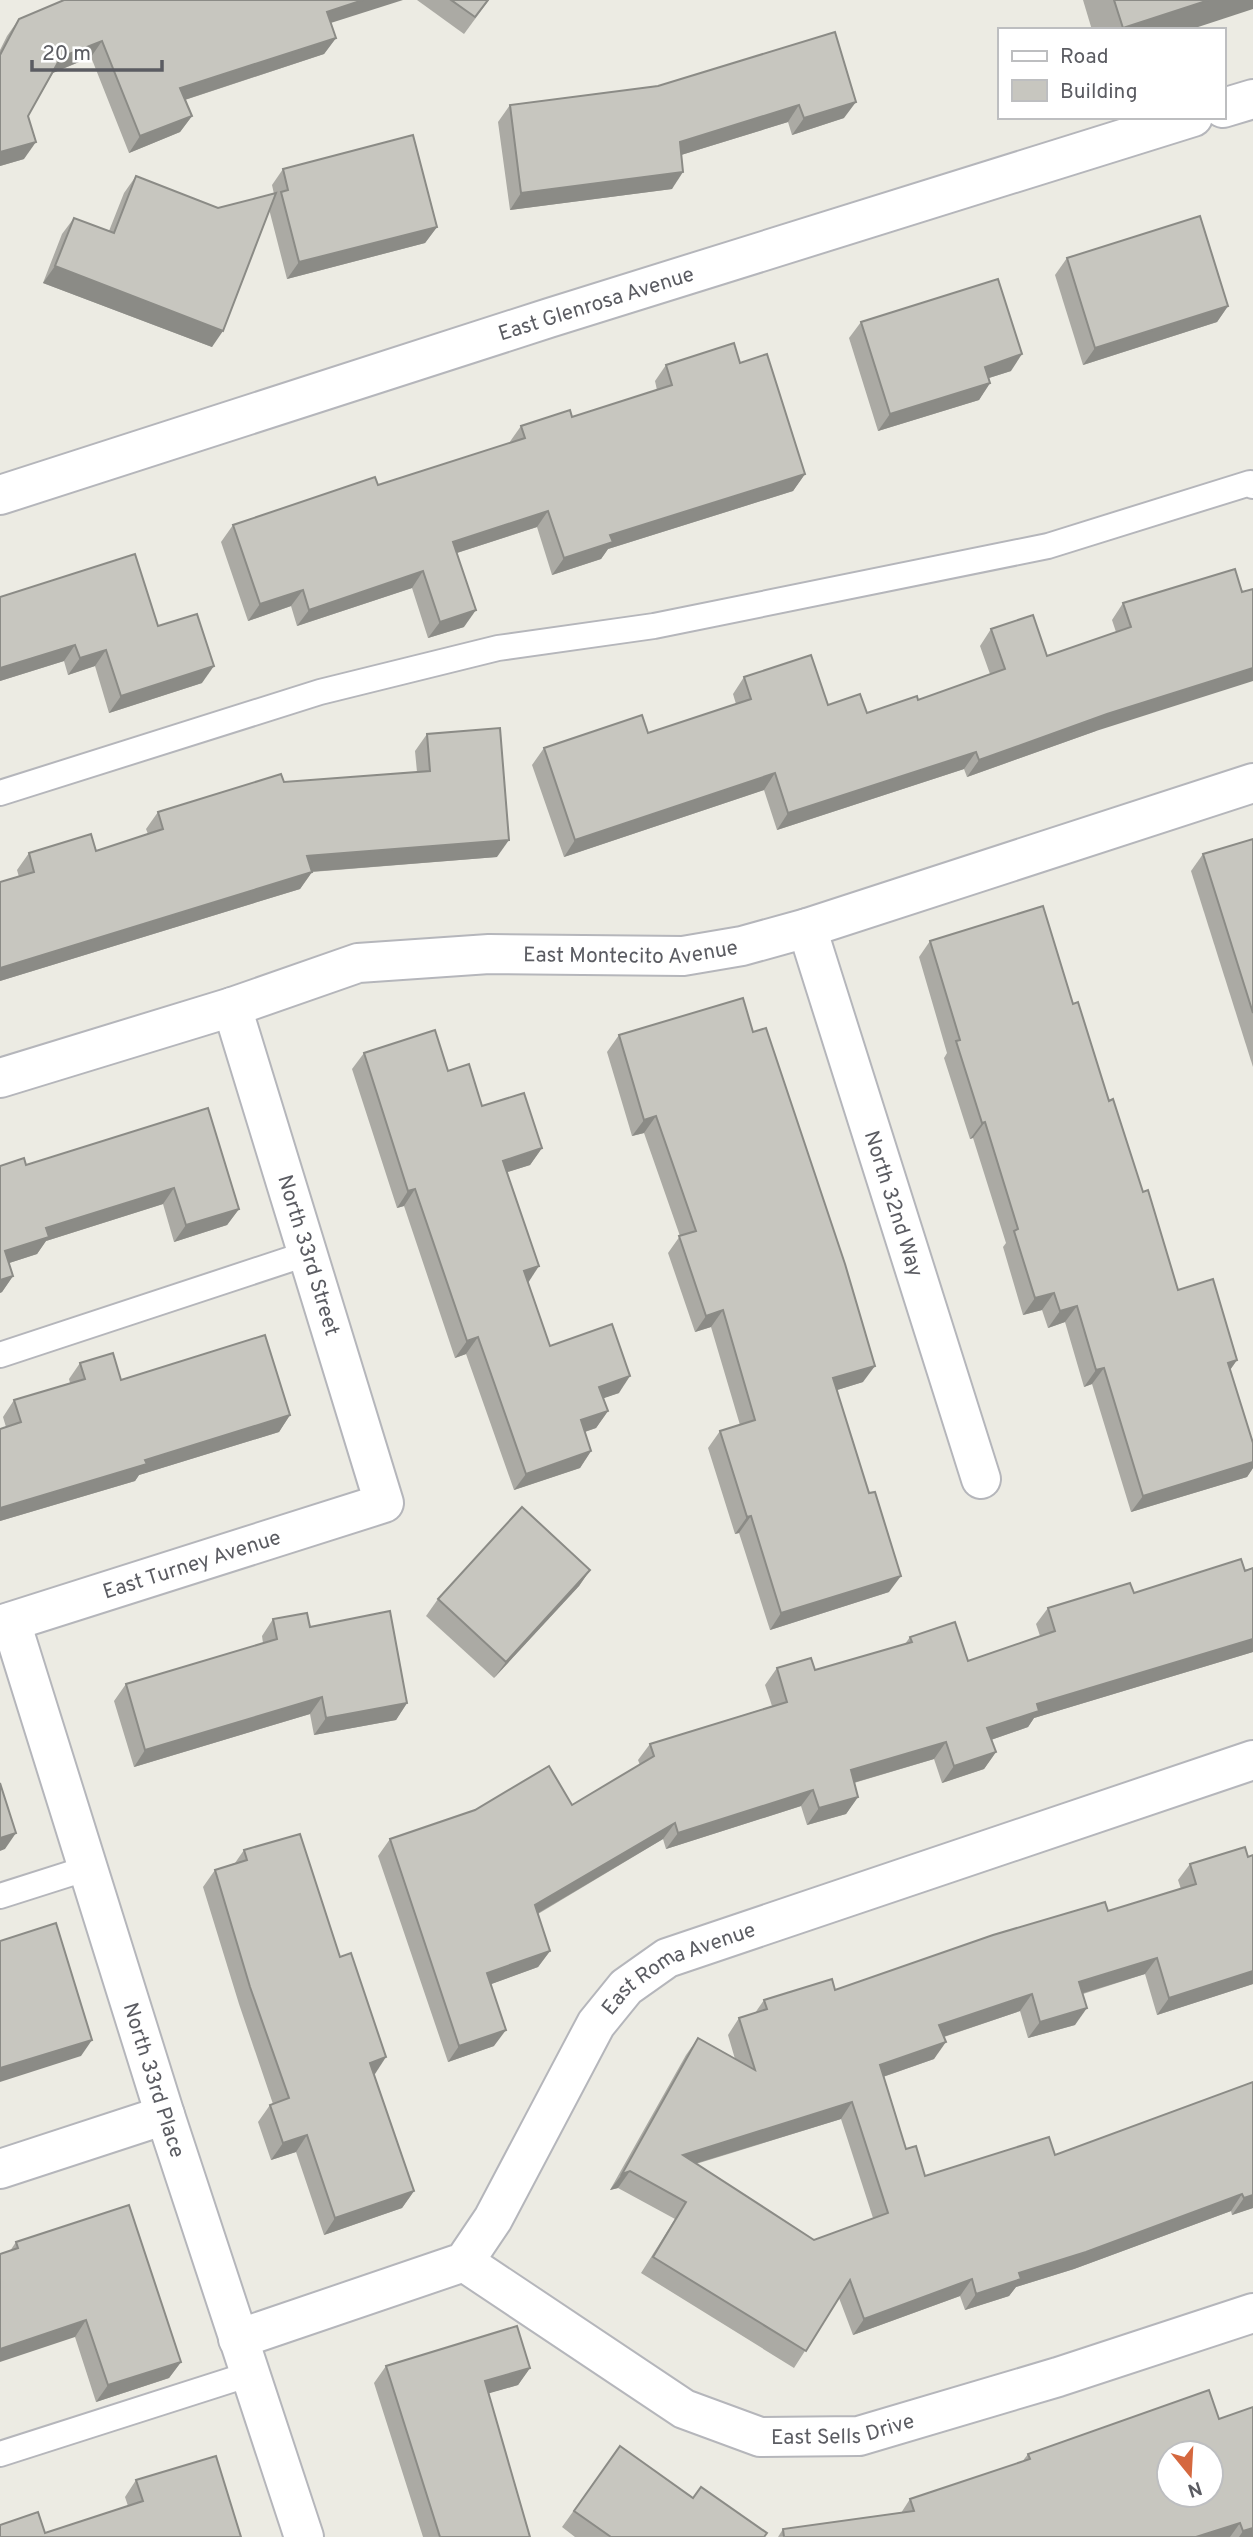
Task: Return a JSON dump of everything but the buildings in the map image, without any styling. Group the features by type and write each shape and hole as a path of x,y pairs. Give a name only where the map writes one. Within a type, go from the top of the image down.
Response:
{"street":[{"path":"1225,107 1253,99"},
{"name":"East Glenrosa Avenue","path":"1,491 1187,119"},
{"name":"East Montecito Avenue","path":"0,1078 232,1007 358,963 489,954 683,956 742,946 807,928 1253,783"},
{"name":"North 32nd Way","path":"807,928 981,1479"},
{"name":"North 33rd Street","path":"232,1007 384,1503"},
{"name":"East Turney Avenue","path":"5,1624 384,1503"},
{"name":"North 33rd Place","path":"5,1624 88,1868 165,2115 304,2537"},
{"name":"East Roma Avenue","path":"464,2262 493,2219 596,2024 626,1987 667,1958 1253,1760"},
{"path":"0,2169 165,2115"},
{"path":"244,2357 464,2262"},
{"name":"East Sells Drive","path":"464,2262 684,2409 760,2437 859,2436 1058,2377 1253,2313"}],"lane":[{"path":"0,793 358,682 498,648 654,626 1048,546 1250,483 1253,486"},
{"path":"0,1355 309,1253"},
{"path":"0,1896 88,1868"},
{"path":"0,2454 244,2357"}]}
